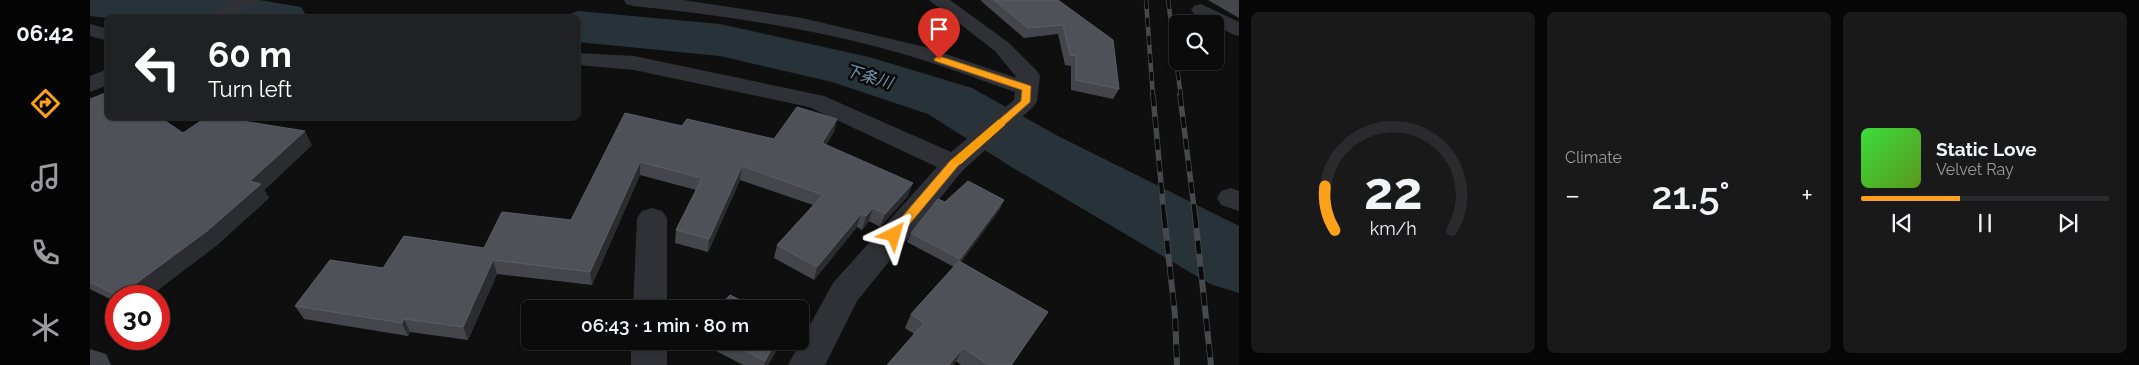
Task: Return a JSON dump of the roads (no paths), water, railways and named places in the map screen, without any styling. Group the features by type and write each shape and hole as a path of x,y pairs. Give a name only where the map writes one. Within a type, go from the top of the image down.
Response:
{"street":[{"path":"222,15 248,0"},
{"path":"633,0 690,6 790,21 903,47 1026,95"},
{"path":"806,365 845,292 954,164 1026,95 1029,76 1002,47 938,0"},
{"path":"1201,10 1239,30"},
{"path":"90,30 105,34"},
{"path":"580,59 634,63 816,101 954,164"},
{"path":"90,85 105,78"},
{"path":"650,300 652,218"},
{"path":"649,350 649,365"}],"waterway":[{"name":"下条川","path":"90,1 254,15"},
{"name":"下条川","path":"580,27 720,40 849,69 950,101 1034,151 1239,262"}],"railway":[{"path":"1146,0 1153,97"},
{"path":"1168,0 1181,97"},
{"path":"1153,95 1164,216"},
{"path":"1180,95 1195,216"},
{"path":"1164,215 1175,315 1177,365"},
{"path":"1195,215 1211,365"}]}
